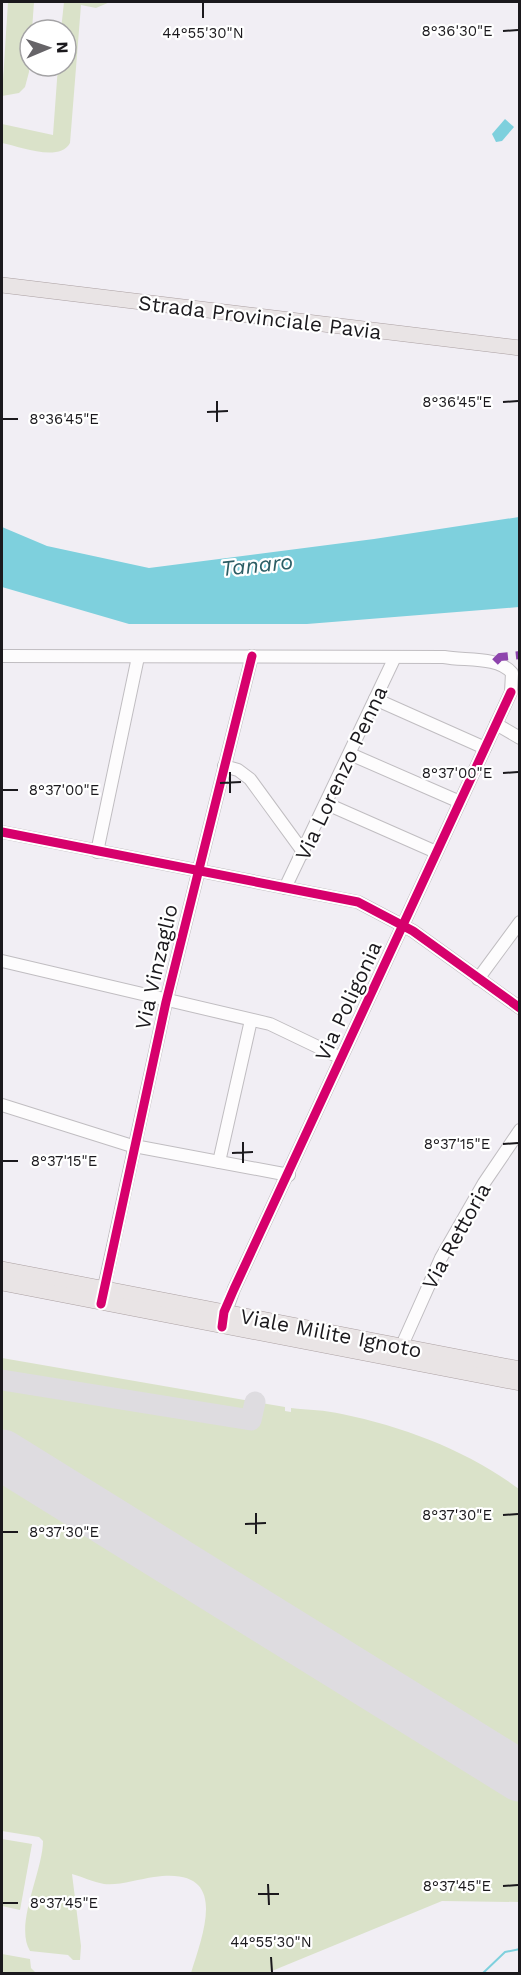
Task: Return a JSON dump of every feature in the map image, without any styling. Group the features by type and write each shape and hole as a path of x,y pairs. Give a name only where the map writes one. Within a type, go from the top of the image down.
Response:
{"main road":[{"name":"Strada Provinciale Pavia","path":"2,285 519,348"},
{"name":"Viale Milite Ignoto","path":"2,1269 103,1296 399,1354 519,1383"},
{"name":"Viale Milite Ignoto","path":"2,1284 103,1296"},
{"name":"Viale Milite Ignoto","path":"399,1354 519,1369"}],"street":[{"path":"2,656 395,657"},
{"name":"Via Vinzaglio","path":"103,1296 166,1002 252,656"},
{"path":"97,852 138,657"},
{"name":"Via Poligonia","path":"223,1320 341,1058 511,692 512,673 507,666 495,662 444,657 395,657"},
{"name":"Via Lorenzo Penna","path":"285,888 304,853 395,657"},
{"path":"375,699 485,748"},
{"path":"496,724 519,738"},
{"path":"350,754 460,802"},
{"path":"224,766 238,770 250,779 304,853"},
{"path":"327,804 436,852"},
{"path":"2,832 354,901 403,925 519,1008"},
{"path":"478,979 519,922"},
{"path":"2,961 166,1002 251,1020 290,1032 341,1058"},
{"path":"219,1162 251,1020"},
{"path":"2,1105 135,1146 289,1175"},
{"name":"Via Rettoria","path":"399,1354 460,1222 519,1130"}],"green space":[{"path":"8,2 34,2 33,18 18,18 18,78 27,78 25,87 19,93 2,96"},
{"path":"64,2 110,2 96,8 81,5 78,43 78,18 62,18"},
{"path":"57,78 75,78 70,143 65,149 48,153 2,143 2,124 53,135"},
{"path":"2,1358 285,1407 285,1411 291,1412 291,1408 323,1411 366,1419 412,1433 457,1452 479,1463 519,1489 519,1902 442,1901 267,1973 191,1973 205,1921 206,1905 203,1891 194,1881 178,1876 104,1884 72,1874 81,1946 80,1960 73,1960 68,1955 30,1951 25,1927 43,1841 39,1837 2,1831"},
{"path":"2,1839 32,1844 20,1910 2,1906"},
{"path":"2,1954 30,1959 31,1968 36,1973 2,1973"}],"water":[{"path":"505,119 514,127 502,141 496,142 492,134"},
{"name":"Tanaro","path":"519,517 519,607 307,624 129,624 2,587 2,527 47,546 149,568 374,539"}],"waterway":[{"path":"482,1974 505,1952 520,1949"}],"taxiway":[{"path":"2,1380 251,1420 255,1402"}],"runway":[{"path":"2,1455 520,1776"}],"marked path":[{"path":"495,662 500,657 520,655"}],"cycle path":[{"path":"101,1304 166,1002 252,656"},
{"path":"222,1327 224,1312 234,1289 511,692"},
{"path":"2,832 358,902 413,931 520,1008"}]}
